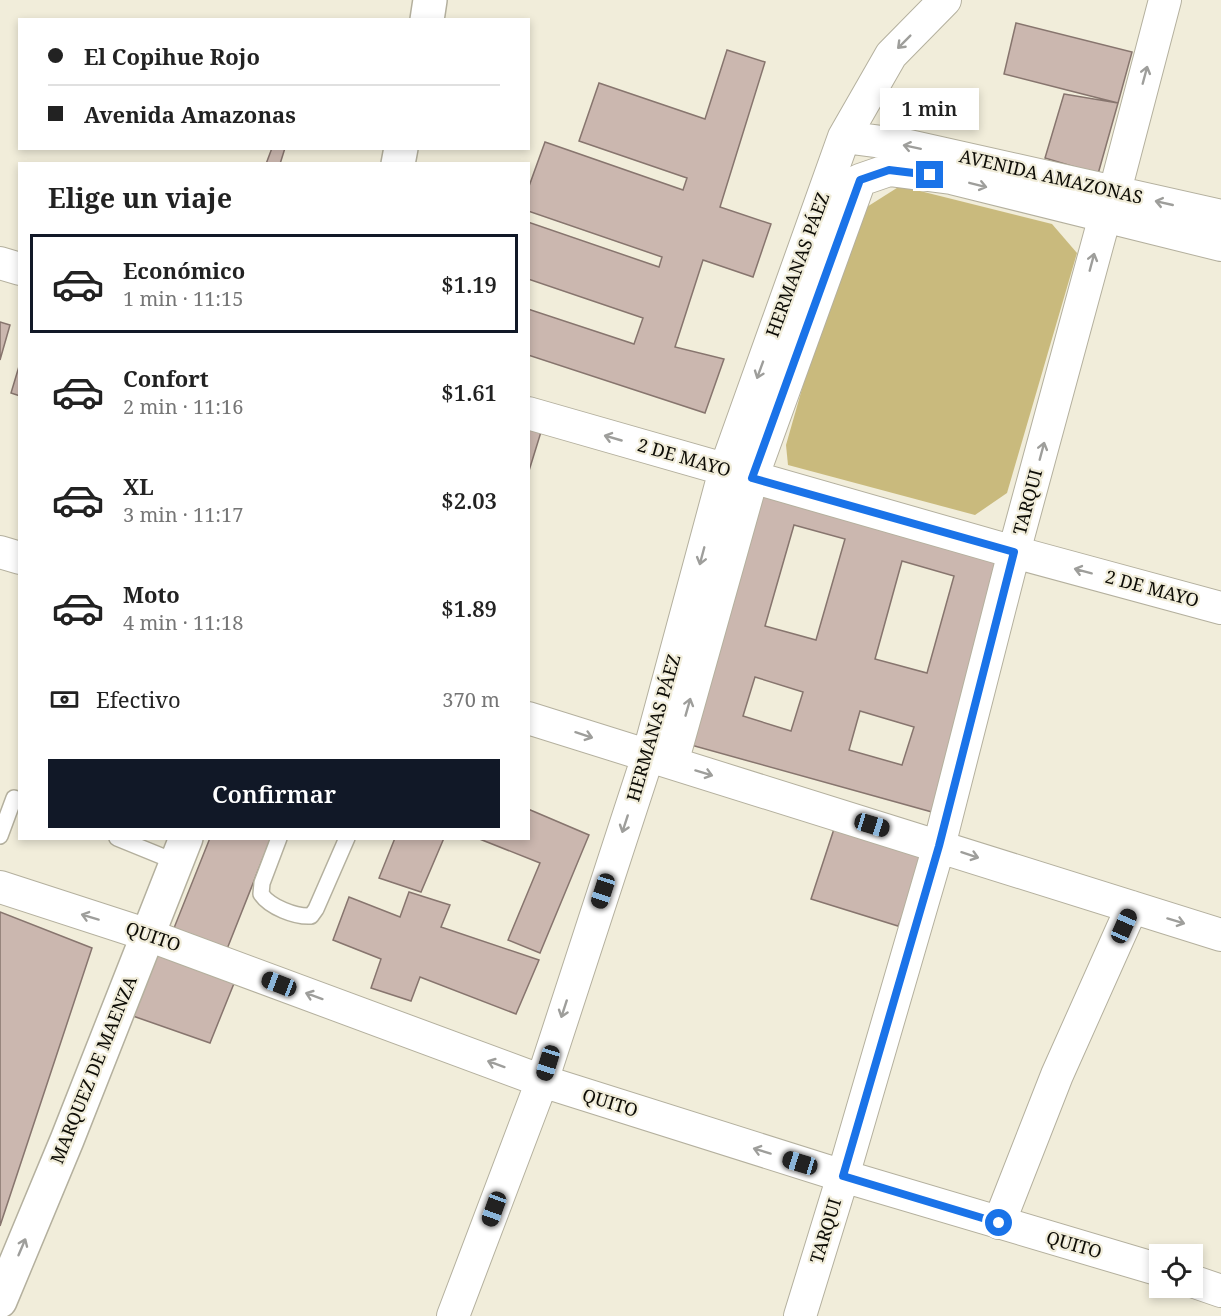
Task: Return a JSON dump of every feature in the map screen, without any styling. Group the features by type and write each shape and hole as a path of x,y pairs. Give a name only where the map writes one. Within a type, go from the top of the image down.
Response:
{"street":[{"path":"426,18 430,0"},
{"name":"HERMANAS PÁEZ","path":"453,1316 660,759 738,474 844,137 891,55 945,0"},
{"name":"TARQUI","path":"800,1316 939,846 1014,552 1165,0"},
{"name":"AVENIDA AMAZONAS","path":"844,137 905,145 1110,203 1221,245"},
{"name":"AVENIDA AMAZONAS","path":"860,180 889,170 1110,203 1221,216"},
{"name":"HERMANAS PÁEZ","path":"738,474 860,180"},
{"path":"0,263 18,268"},
{"name":"2 DE MAYO","path":"530,415 1014,552 1221,608"},
{"path":"0,552 18,557"},
{"path":"530,719 1221,935"},
{"name":"MARQUEZ DE MAENZA","path":"0,1301 181,850"},
{"name":"QUITO","path":"0,887 148,934 542,1081 843,1176 1149,1267"},
{"path":"999,1223 1057,1075 1132,907"},
{"path":"1203,1285 1221,1291"}],"lane":[{"path":"0,836 14,798 18,800"},
{"path":"128,840 181,850"},
{"path":"278,840 262,883 261,894 269,902 304,916 311,916 346,840"}],"shaded area":[{"path":"900,186 1052,224 1077,253 1007,493 975,515 788,465 786,445 851,217"}],"building":[{"path":"1016,23 1132,52 1118,103 1004,74"},
{"path":"727,50 765,62 720,207 771,224 753,277 703,260 675,347 724,359 705,413 530,356 530,310 634,344 643,318 530,280 530,223 659,267 662,257 530,212 530,183 545,142 683,190 687,178 579,141 599,83 705,119"},
{"path":"1064,94 1118,103 1098,174 1045,158"},
{"path":"271,150 284,150 281,162 267,162"},
{"path":"0,322 10,325 0,360"},
{"path":"18,370 18,395 11,393"},
{"path":"530,428 541,432 530,468"},
{"path":"763,494 1004,561 932,812 691,745","holes":["794,525 845,539 816,640 765,626","902,561 954,576 927,673 875,659","755,677 803,692 791,731 743,716","860,711 914,727 902,765 849,750"]},
{"path":"530,810 589,835 540,953 508,940 540,863 482,840 530,840"},
{"path":"835,826 930,848 898,926 811,899"},
{"path":"209,840 270,840 227,949 174,928"},
{"path":"394,840 443,840 421,892 379,878"},
{"path":"409,892 450,905 441,927 539,960 516,1014 420,977 411,1001 371,988 381,959 333,940 349,897 400,917"},
{"path":"0,912 92,948 0,1226"},
{"path":"160,948 237,976 210,1043 133,1016"}],"route":[{"path":"930,175 889,170 860,180 752,478 1014,552 939,846 843,1176 999,1223"}]}
